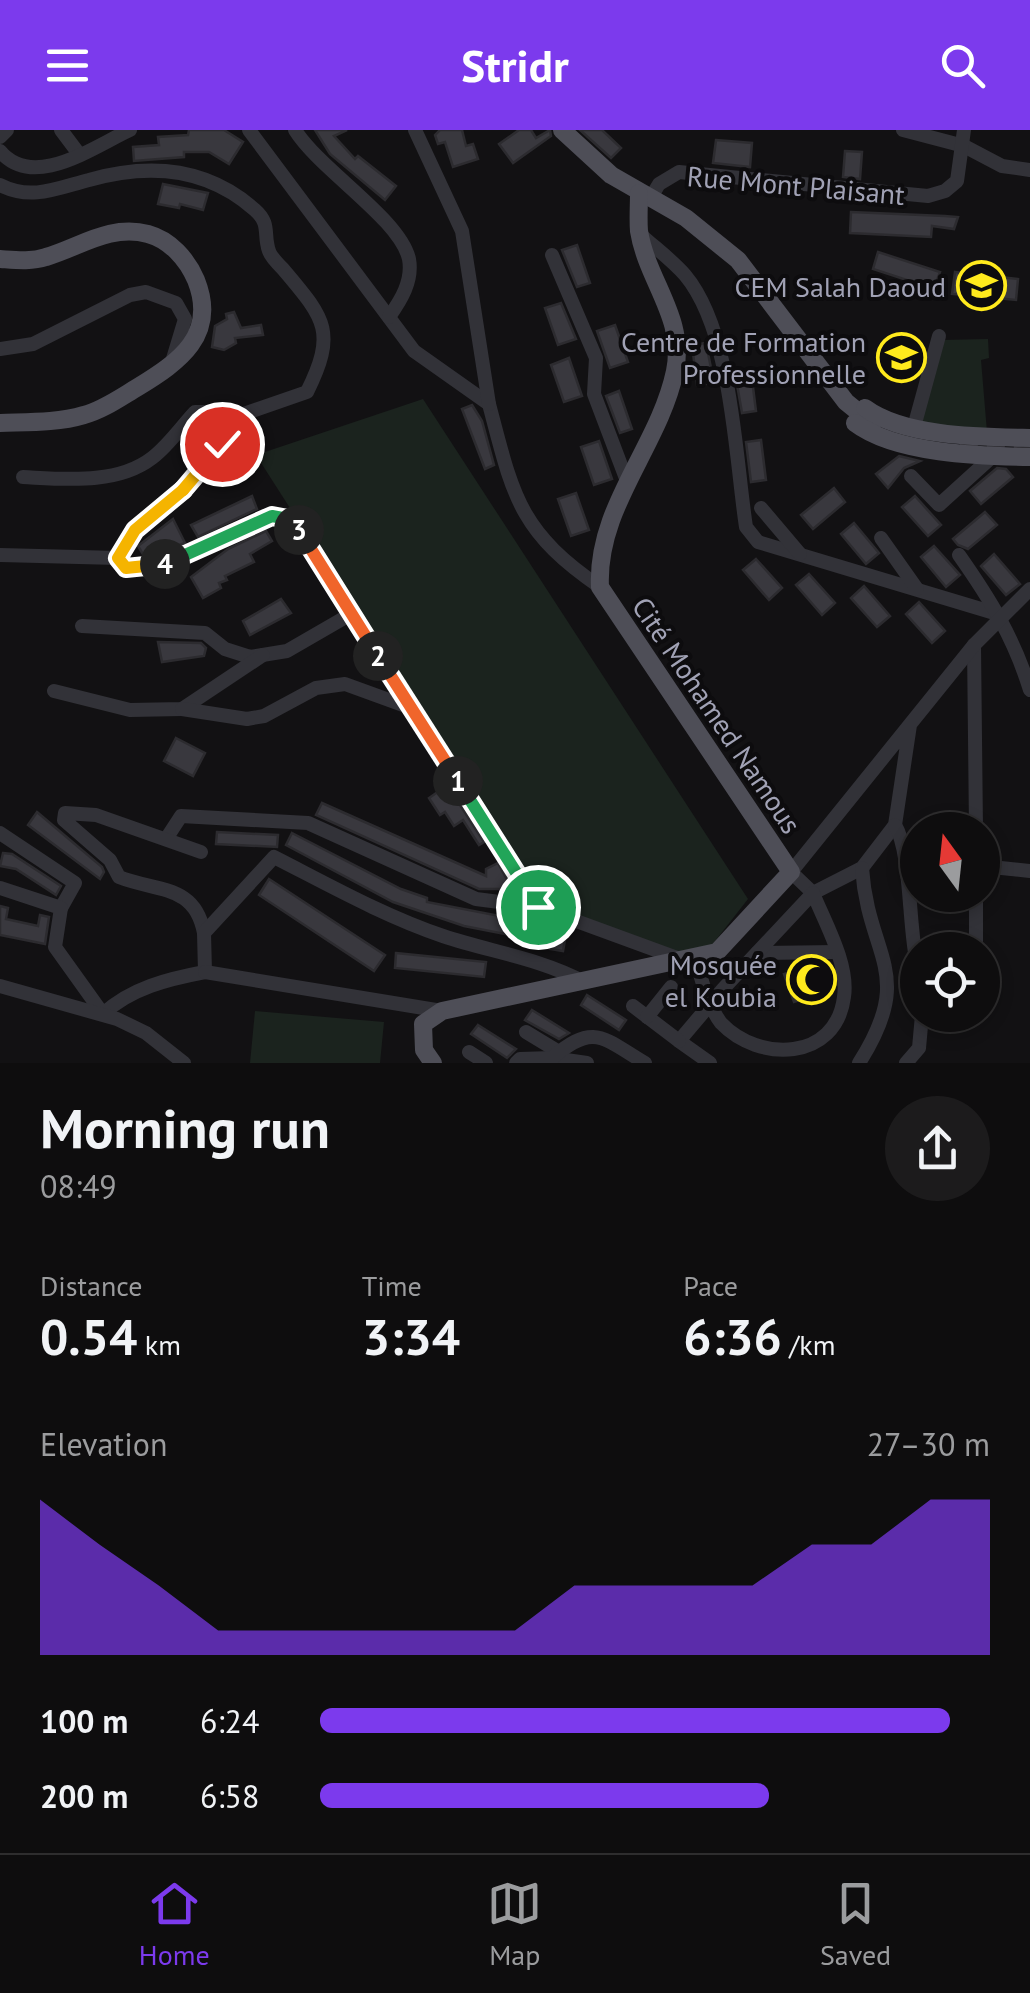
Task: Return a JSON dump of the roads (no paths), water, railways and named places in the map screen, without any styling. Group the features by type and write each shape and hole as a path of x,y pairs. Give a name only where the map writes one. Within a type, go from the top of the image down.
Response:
{"main road":[{"path":"562,130 611,176 686,218 738,260 839,393 856,413 872,423"},
{"path":"600,587 599,555 660,414 677,356 676,325 640,234 645,196"},
{"path":"0,259 43,258 112,232 152,235 175,249 190,267 200,288 201,309 191,348 170,368 86,414 0,423"},
{"path":"839,393 874,415 914,427 1030,438"},
{"path":"839,393 848,416 872,434 919,446 1030,457"},
{"name":"Cité Mohamed Namous","path":"442,1010 717,952 737,935 791,872 600,587"},
{"path":"432,1063 424,1050 423,1024 442,1010"}],"street":[{"path":"0,138 6,130"},
{"path":"61,130 79,154"},
{"path":"0,151 10,163 24,169 46,168 130,130"},
{"path":"249,130 414,351 489,404"},
{"path":"294,130 322,166 391,229 408,258 407,284 389,317"},
{"path":"415,130 462,231 489,404 512,494 535,534 551,551 600,587"},
{"path":"903,130 964,146 1002,166 1030,170"},
{"name":"Rue Mont Plaisant","path":"645,196 680,172 928,196 946,191 957,181 964,130"},
{"path":"0,186 13,192 40,194 116,173 172,170 194,173 227,188 258,212 268,225 269,252 307,295 324,325 323,346 307,392 226,420"},
{"path":"640,234 685,276 718,341 746,527 758,542 1001,614"},
{"path":"552,255 596,358 594,394 628,481"},
{"path":"0,349 33,344 130,295 146,292 176,302 185,319 170,368"},
{"path":"914,427 939,336"},
{"path":"23,476 74,479 128,472 153,457 195,412 221,412 228,429 222,444 181,492 135,530 118,558"},
{"path":"912,476 940,505 994,455"},
{"path":"761,508 801,555"},
{"path":"0,555 118,558 126,568 162,565 272,516 288,519 302,532 538,907"},
{"path":"881,538 917,590"},
{"path":"959,555 1001,614 1018,648 1030,690"},
{"path":"791,872 974,645 1001,614 1030,590"},
{"path":"82,626 205,633 225,649 250,656 287,651 351,614"},
{"path":"974,645 976,812"},
{"path":"182,708 264,654"},
{"path":"54,691 130,710 182,708 248,719 264,716 316,688 344,684 411,708"},
{"path":"679,1041 813,893 862,868 895,825 910,725"},
{"path":"201,852 96,815 65,813 64,820 110,860 120,877 177,893 200,912 204,972"},
{"path":"166,839 181,816 308,823 476,899 538,907 689,959 711,1005"},
{"path":"895,825 904,840 912,932"},
{"path":"0,834 75,883 60,908 54,947 103,1014"},
{"path":"204,933 274,857 390,916 447,938 550,964 584,982"},
{"path":"859,1063 880,1031 890,996 885,957 864,905 862,868"},
{"path":"1000,868 1030,871"},
{"name":"Cité Mohamed Namous","path":"711,1005 722,1025 764,1058 796,1053 829,1033 844,996 836,952 813,893 791,872"},
{"path":"0,888 60,908"},
{"path":"758,953 836,952"},
{"path":"103,1014 118,1001 156,983 204,972 442,1010"},
{"path":"0,986 103,1014 146,1033 184,1063"},
{"path":"648,1017 671,987"},
{"path":"633,1006 710,1063"},
{"path":"526,1032 555,1058"},
{"path":"906,1063 919,1048 920,1032"},
{"path":"555,1058 584,1035 608,1040 645,1063"},
{"path":"469,1052 486,1063"},
{"path":"516,1063 520,1059 555,1058 588,1063"}],"tunnel":[{"path":"960,443 1030,448"}],"place":[{"name":"CEM Salah Daoud","path":"981,286"},
{"name":"Centre de Formation Professionnelle","path":"901,357"},
{"name":"Mosquée el Koubia","path":"812,980"}]}
